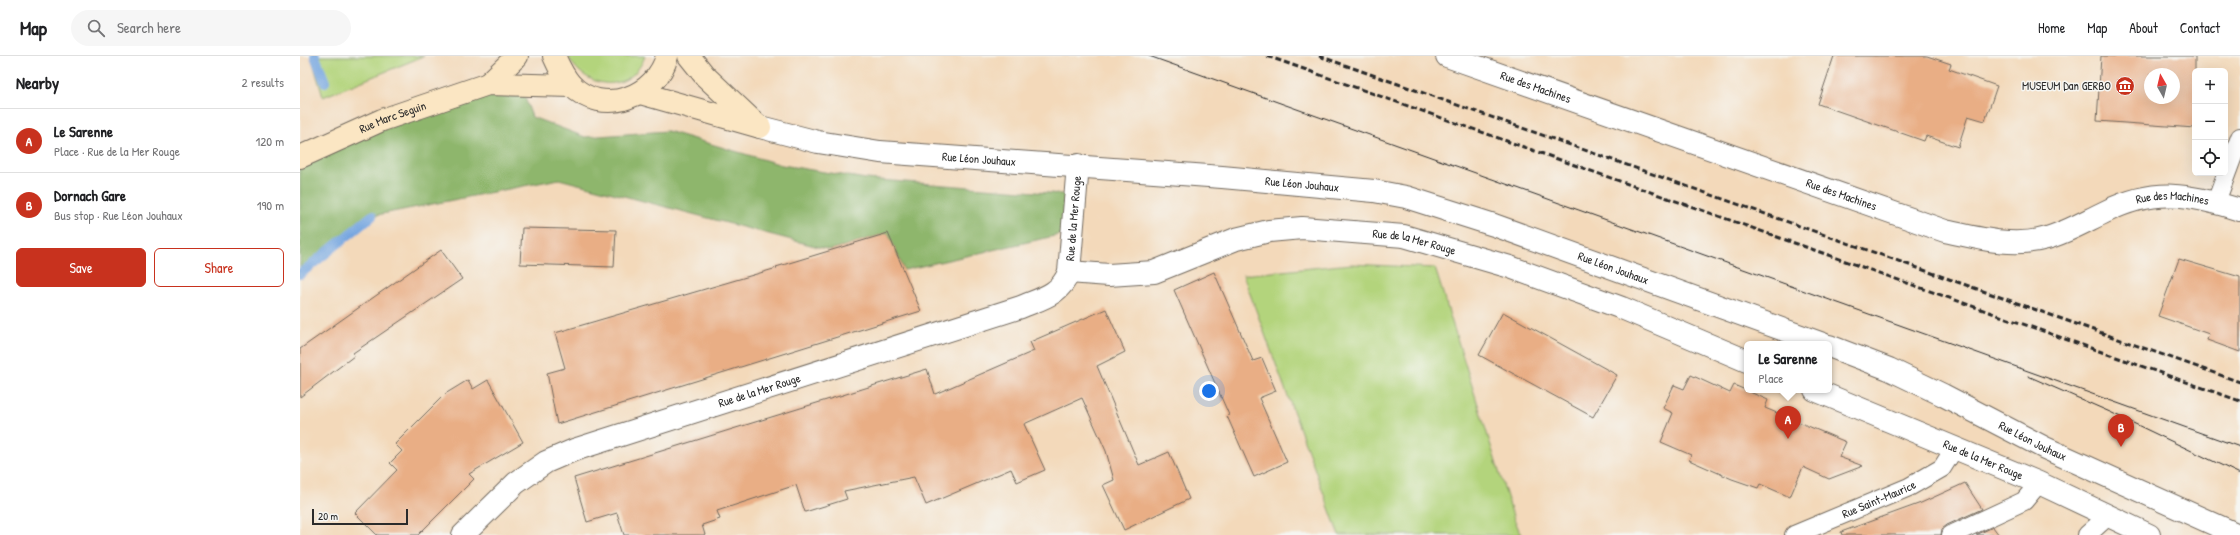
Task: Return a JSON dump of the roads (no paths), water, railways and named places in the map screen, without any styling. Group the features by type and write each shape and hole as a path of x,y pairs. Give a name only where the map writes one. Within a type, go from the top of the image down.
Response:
{"street":[{"name":"Rue Marc Seguin","path":"488,84 517,56"},
{"path":"554,56 561,72 572,86 588,96 605,101 624,100 640,93 654,81 664,66 667,56"},
{"name":"Rue Léon Jouhaux","path":"689,56 705,76 760,127"},
{"name":"Rue des Machines","path":"1447,56 1945,231 1991,241 2021,242 2046,238 2071,230 2107,211 2140,198 2169,194 2216,202 2240,210"},
{"name":"Rue Marc Seguin","path":"300,157 382,120 488,84 572,86"},
{"name":"Rue Léon Jouhaux","path":"640,93 818,142 880,152 1078,165 1374,191 1406,197 1494,224 1815,341"},
{"name":"Rue de la Mer Rouge","path":"463,535 516,483 546,462 574,450 1021,307 1057,291 1065,283 1069,272 1078,165"},
{"name":"Rue de la Mer Rouge","path":"1069,272 1109,275 1154,272 1236,239 1269,231 1302,228 1404,236 1510,268 1622,308 1744,360"},
{"name":"Rue Léon Jouhaux","path":"1832,347 1889,369 1943,395 2045,448 2238,535"},
{"name":"Rue de la Mer Rouge","path":"1822,393 2039,484 2149,535"}],"lane":[{"path":"2216,202 2240,137"},
{"name":"Rue Saint-Maurice","path":"1794,535 1909,487 1942,468 1954,449"},
{"path":"1951,535 2024,501 2039,484"},
{"path":"2087,535 2108,516"}],"waterway":[{"path":"315,56 325,82"},
{"path":"300,274 372,216"}],"tram line":[{"path":"1149,56 2240,447"},
{"path":"2028,376 2110,412 2240,474"}],"railway":[{"path":"1267,56 2240,401"},
{"path":"1319,56 2240,382"}],"place":[{"name":"MUSEUM Dan GERBO","path":"2125,86"},
{"name":"Le Sarenne","path":"1788,439"},
{"name":"Dornach Gare","path":"2121,447"}]}
